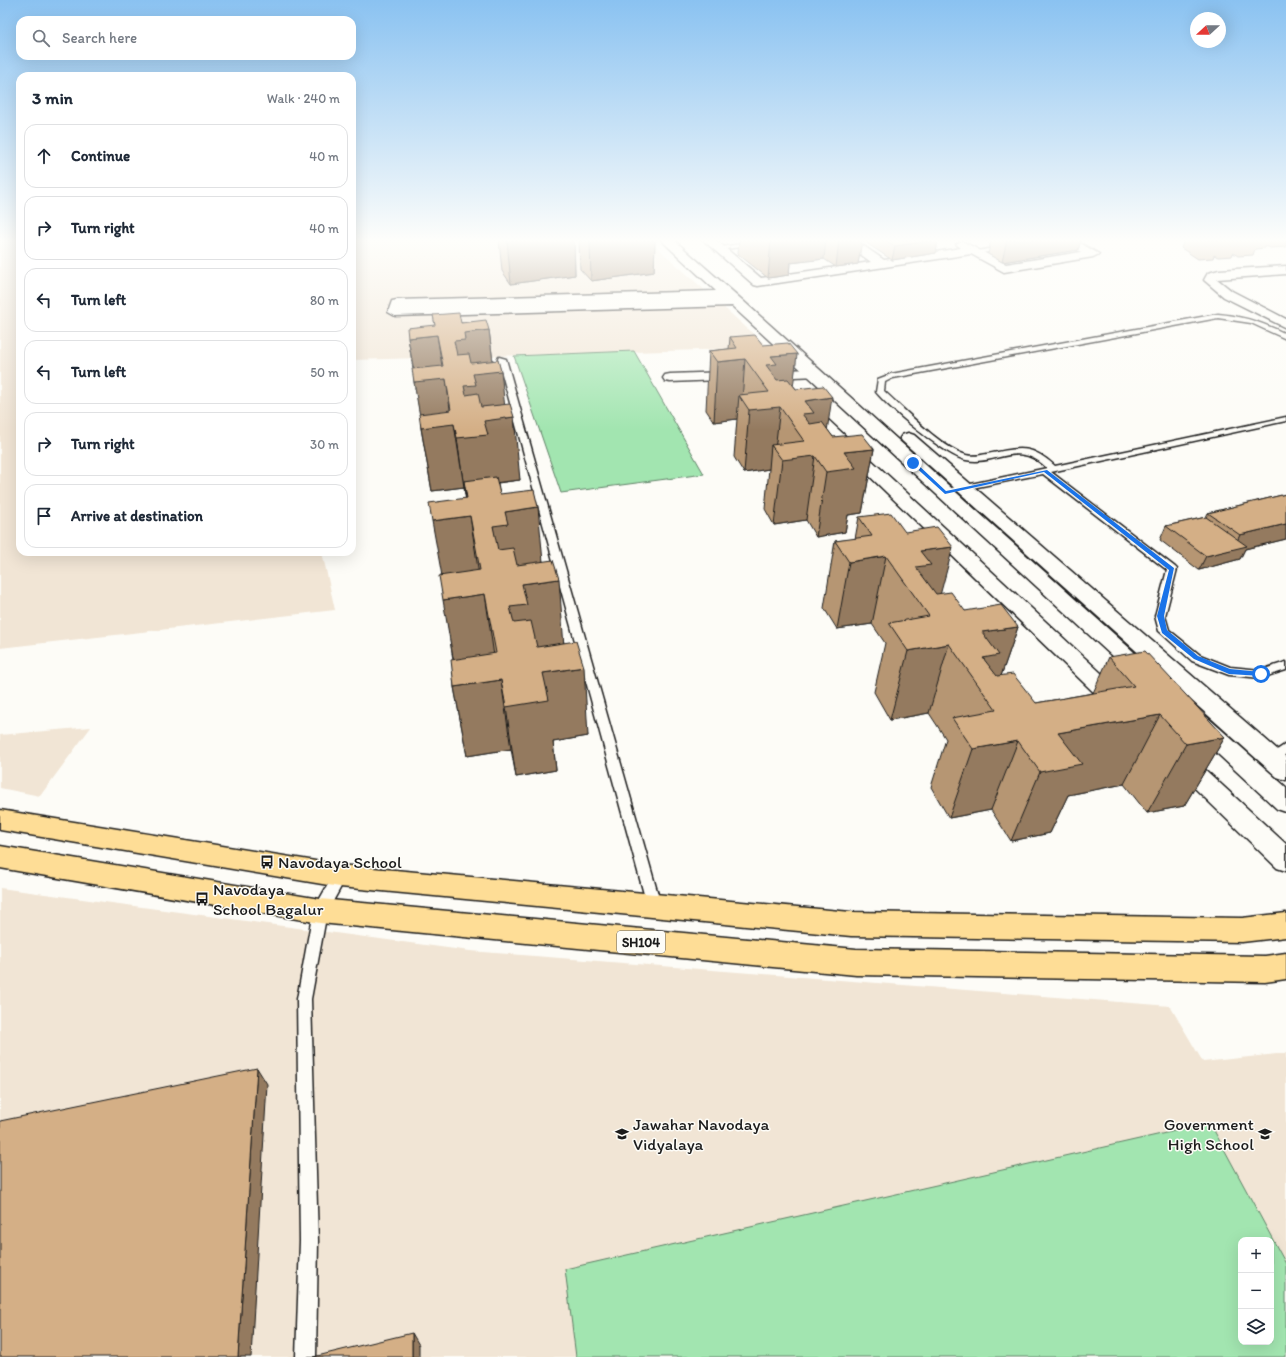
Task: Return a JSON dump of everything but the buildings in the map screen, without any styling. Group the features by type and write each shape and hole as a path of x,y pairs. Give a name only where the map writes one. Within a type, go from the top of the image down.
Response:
{"main road":[{"path":"0,820 340,876 851,924 1242,930 1286,925"},
{"name":"SH104","path":"0,857 320,911 856,962 1265,969 1286,966"}],"street":[{"path":"396,308 570,303"},
{"path":"736,303 1157,684"},
{"path":"753,303 1286,771"},
{"path":"1246,303 1286,324"},
{"path":"1266,303 1286,314"},
{"path":"670,378 814,373"},
{"path":"771,374 1131,714"},
{"path":"1186,711 1286,802"},
{"path":"1165,746 1286,860"}],"lane":[{"path":"1286,337 1259,322 1243,317 1218,316 891,376 881,381 880,392 951,451 966,458 982,457 1008,451 1034,454 1050,470 1172,569 1160,616 1164,631 1196,658 1229,671 1261,674 1286,666"},
{"path":"502,359 654,905"},
{"path":"945,492 1286,419"},
{"path":"1272,759 1286,748"},
{"path":"306,1357 310,1241 304,999 320,911 340,876"}],"shaded area":[{"path":"0,303 16,303 16,556 323,556 335,610 0,648"},
{"path":"356,303 719,303 769,348 356,360"},
{"path":"91,727 40,796 0,788 0,735"},
{"name":"Jawahar Navodaya Vidyalaya","path":"0,888 470,951 1170,1006 1203,1062 1286,1053 1286,1357 0,1357"}],"green space":[{"path":"634,351 704,474 561,493 514,356"},
{"path":"1210,1123 1271,1237 1238,1237 1238,1345 1274,1345 1274,1242 1286,1264 1286,1357 576,1357 565,1269"}],"place":[{"name":"Navodaya School","path":"267,862"},
{"name":"Navodaya School Bagalur","path":"202,899"},
{"name":"Jawahar Navodaya Vidyalaya","path":"622,1134"},
{"name":"Government High School","path":"1265,1134"}],"route":[{"path":"913,463 945,492 1045,471 1172,569 1160,616 1164,631 1196,658 1229,671 1261,674"}]}
